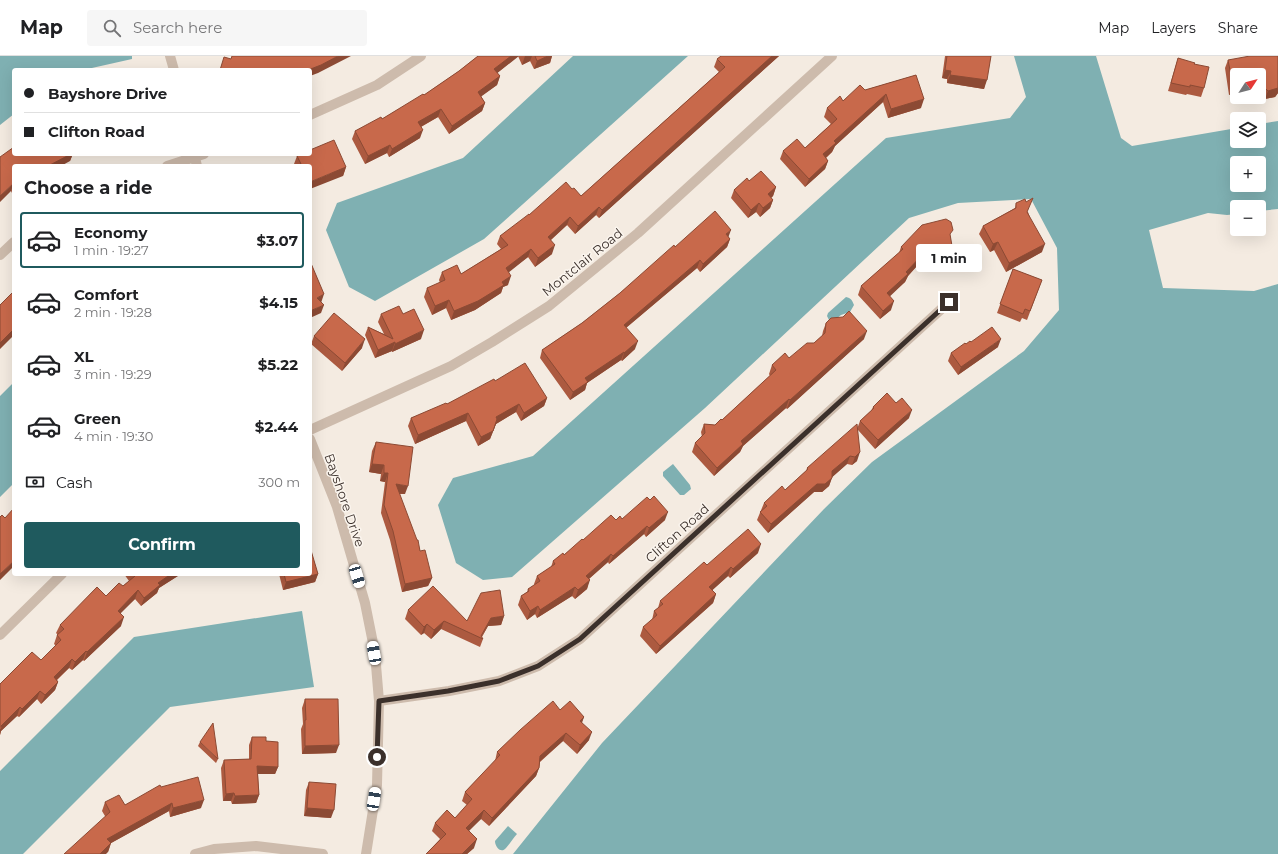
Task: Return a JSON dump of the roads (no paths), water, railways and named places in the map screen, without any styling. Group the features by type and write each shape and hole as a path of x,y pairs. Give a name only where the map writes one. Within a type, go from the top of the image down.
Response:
{"street":[{"path":"170,56 173,68"},
{"path":"312,114 377,85 421,56"},
{"name":"Montclair Road","path":"312,429 451,366 549,306 638,233 832,56"},
{"path":"174,164 197,158"},
{"path":"0,255 12,244"},
{"name":"Clifton Road","path":"379,701 448,691 499,681 538,666 580,639 949,302"},
{"name":"Bayshore Drive","path":"312,444 337,507 365,603 374,653 379,701 377,785 366,854"},
{"path":"0,635 60,576"},
{"path":"195,854 214,849 256,846 323,854"}],"water":[{"path":"0,56 132,56 132,59 92,68 12,68 12,116 0,125"},
{"path":"573,56 688,56 484,239 375,301 349,287 326,230 337,203 463,158"},
{"path":"1014,56 1096,56 1121,138 1132,146 1230,129 1230,148 1266,148 1266,123 1278,121 1278,209 1266,210 1266,200 1230,200 1230,215 1208,213 1149,230 1163,288 1254,291 1278,284 1278,854 513,854 602,743 824,509 872,462 1024,351 1059,310 1057,248 1031,199 958,203 909,218 705,408 512,577 483,580 456,563 438,505 453,478 533,456 886,138 1010,118 1026,97"},
{"path":"846,297 851,300 854,305 850,312 841,315 836,319 829,320 827,316 828,313"},
{"path":"12,384 12,485 0,497 0,396"},
{"path":"673,464 690,485 691,489 684,495 680,495 663,476 663,472"},
{"path":"302,611 314,687 170,707 23,854 0,854 0,771 134,637"},
{"path":"508,826 517,834 504,850 500,850 495,841"}]}
